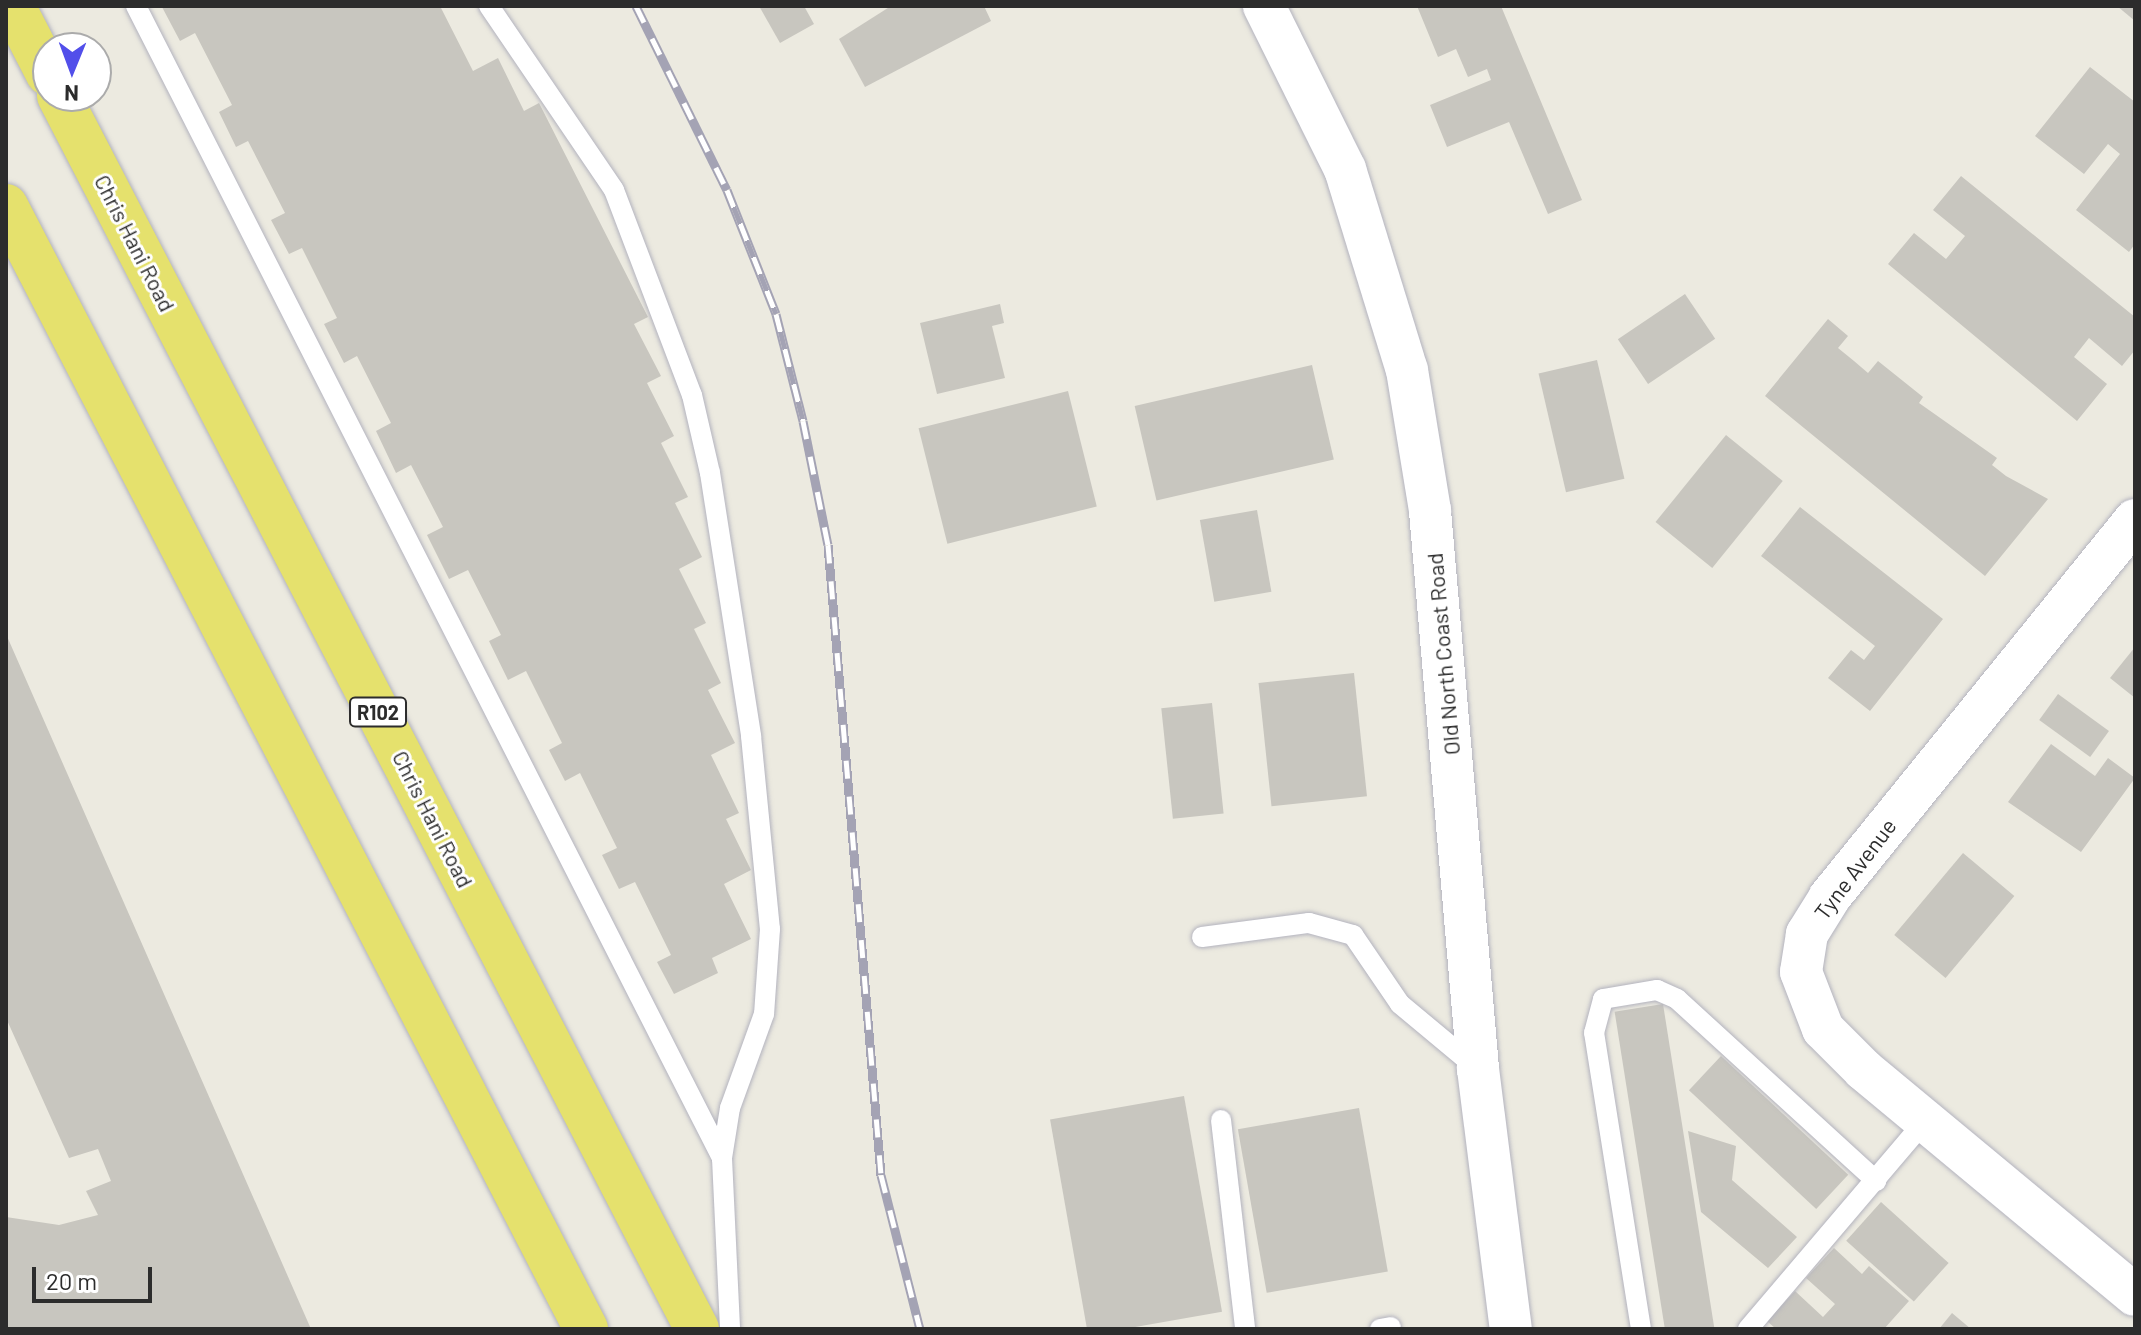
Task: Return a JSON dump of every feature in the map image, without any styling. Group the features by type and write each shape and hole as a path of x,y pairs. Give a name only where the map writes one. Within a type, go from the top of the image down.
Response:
{"main road":[{"path":"13,6 32,43"},
{"name":"Chris Hani Road","path":"67,112 697,1329"},
{"path":"6,206 586,1329"}],"street":[{"name":"Old North Coast Road","path":"1264,6 1345,169 1407,370 1432,527 1478,1069 1511,1329"},
{"name":"Tyne Avenue","path":"2135,520 1807,934 1801,972 1823,1029 1925,1121 2135,1295"}],"lane":[{"path":"136,6 722,1158"},
{"path":"489,6 614,190 692,395 710,473 751,736 770,929 764,1014 730,1108 722,1158 730,1329"},
{"path":"1202,937 1309,923 1353,935 1400,1004 1478,1069"},
{"path":"1641,1329 1594,1033 1603,999 1657,990 1677,999 1876,1181"},
{"path":"1221,1120 1245,1329"},
{"path":"1748,1329 1925,1121"}],"building":[{"path":"440,6 473,71 498,58 524,111 539,103 648,317 634,324 661,376 647,383 674,436 661,443 688,497 675,503 702,557 679,569 706,623 694,629 721,683 708,690 735,743 711,755 739,813 726,819 751,870 724,884 751,939 712,958 718,973 674,994 657,962 671,955 635,882 619,889 602,855 617,848 580,773 565,781 549,750 562,743 526,671 508,680 489,641 501,635 468,570 449,579 427,535 443,527 411,465 396,473 376,431 391,423 357,356 344,363 324,324 337,318 302,248 289,254 271,220 285,213 248,141 236,147 219,112 232,105 195,33 180,41 162,7"},
{"path":"759,6 804,6 814,24 780,43"},
{"path":"891,6 984,6 991,21 865,87 839,39"},
{"path":"1417,6 1501,6 1582,200 1548,214 1509,122 1447,147 1430,105 1491,80 1487,69 1468,77 1456,49 1438,57"},
{"path":"2117,6 2135,6 2135,21"},
{"path":"2090,67 2135,102 2135,244 2129,252 2076,210 2120,154 2108,144 2084,174 2035,136"},
{"path":"1961,176 2135,317 2135,350 2122,366 2089,338 2074,357 2107,384 2077,421 1888,264 1914,233 1946,259 1965,236 1933,210"},
{"path":"1685,294 1715,339 1648,384 1618,339"},
{"path":"1000,304 1004,323 992,326 1005,378 937,394 920,323"},
{"path":"1828,319 1848,336 1838,348 1868,373 1878,361 1923,397 1919,403 1997,458 1992,465 2048,499 1985,576 1765,396"},
{"path":"1597,360 1624,479 1566,492 1539,373"},
{"path":"1312,365 1334,460 1156,500 1135,406"},
{"path":"1068,391 1097,506 947,544 919,428"},
{"path":"1726,435 1783,481 1712,568 1656,522"},
{"path":"1800,507 1943,619 1870,711 1828,678 1851,650 1864,660 1875,646 1761,556"},
{"path":"1257,510 1271,592 1214,602 1200,520"},
{"path":"6,634 311,1329 6,1328 6,1217 59,1225 98,1215 86,1191 111,1181 98,1149 69,1158 6,1018"},
{"path":"2135,647 2135,698 2110,678"},
{"path":"1354,673 1367,796 1271,806 1259,683"},
{"path":"2058,694 2109,731 2090,757 2039,720"},
{"path":"1212,703 1224,813 1173,819 1161,708"},
{"path":"2051,744 2095,776 2108,758 2135,778 2081,852 2008,802"},
{"path":"1963,853 2014,896 1946,978 1894,935"},
{"path":"1663,1004 1714,1329 1665,1329 1615,1012"},
{"path":"1721,1056 1848,1175 1816,1209 1689,1090"},
{"path":"1184,1096 1222,1312 1124,1329 1087,1329 1050,1120"},
{"path":"1359,1108 1388,1271 1267,1293 1238,1129"},
{"path":"1688,1131 1736,1146 1732,1180 1797,1237 1768,1268 1701,1212"},
{"path":"1881,1202 1949,1263 1914,1302 1846,1241"},
{"path":"1834,1248 1862,1274 1869,1266 1909,1301 1884,1329 1776,1329 1767,1321 1795,1291 1823,1317 1835,1304 1806,1278"},
{"path":"1952,1313 1971,1329 1939,1329"}],"railway":[{"path":"636,6 727,190 776,314 803,421 828,545 881,1175 920,1329"}]}
